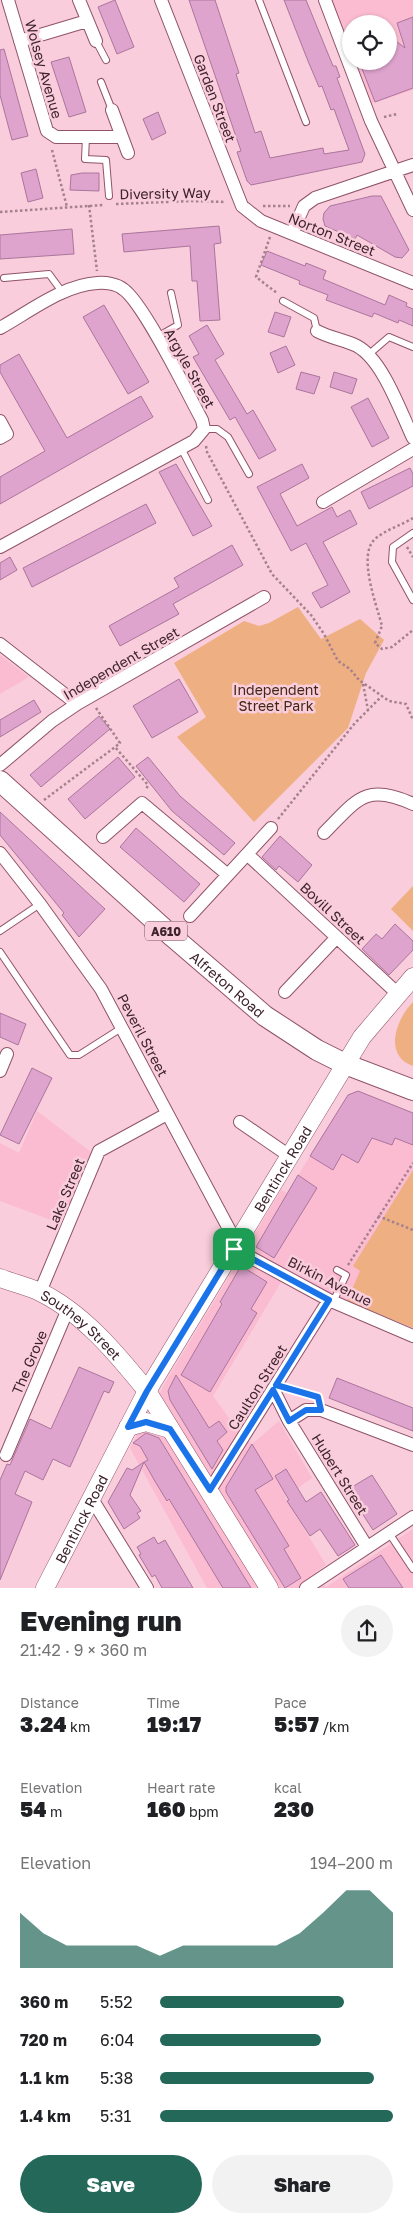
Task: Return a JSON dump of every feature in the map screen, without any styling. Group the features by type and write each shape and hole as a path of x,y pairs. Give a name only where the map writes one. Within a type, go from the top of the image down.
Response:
{"main road":[{"name":"Alfreton Road","path":"0,781 173,937 265,1016 317,1050 345,1064 413,1090"}],"street":[{"name":"Wolsey Avenue","path":"8,0 47,131 56,137 121,137"},
{"path":"79,0 86,22 96,41"},
{"name":"Garden Street","path":"161,0 242,206"},
{"path":"325,0 371,122 413,210"},
{"path":"20,41 86,22"},
{"path":"112,110 128,153"},
{"path":"292,233 304,206 315,198 413,165"},
{"name":"Norton Street","path":"242,206 261,221 274,227 413,284"},
{"name":"Argyle Street","path":"0,328 63,293 98,283 122,288 130,295 156,338 202,420 204,429 194,441 0,547"},
{"path":"317,331 333,339 358,346 368,355 383,374 413,438"},
{"path":"328,351 333,339"},
{"path":"0,421 7,434 0,438"},
{"path":"323,502 341,484 413,449"},
{"name":"Independent Street","path":"0,764 52,721 77,704 264,597"},
{"path":"0,644 77,704"},
{"path":"324,833 356,801 369,795 378,793 390,795 413,804"},
{"path":"103,837 142,803 228,875"},
{"path":"190,916 271,828"},
{"name":"Bovill Street","path":"248,854 398,994"},
{"name":"Peveril Street","path":"1,856 40,904 102,989 236,1247"},
{"path":"285,992 337,937"},
{"name":"Bentinck Road","path":"45,1588 147,1391 291,1157 362,1037 413,977"},
{"path":"0,1071 7,1054"},
{"name":"Lake Street","path":"40,1292 100,1151 167,1114"},
{"path":"240,1122 291,1157"},
{"name":"Birkin Avenue","path":"236,1247 331,1301 413,1336"},
{"name":"Southey Street","path":"0,1278 40,1292 68,1309 88,1325 147,1391 269,1588"},
{"name":"Caulton Street","path":"210,1490 274,1387 331,1301"},
{"name":"The Grove","path":"6,1455 68,1309"},
{"name":"Hubert Street","path":"274,1387 289,1421 367,1547"},
{"path":"289,1421 306,1410 321,1410 413,1445"},
{"path":"128,1427 146,1422 170,1429"},
{"path":"92,1499 147,1588"},
{"path":"306,1588 413,1517"}],"lane":[{"path":"259,0 306,122"},
{"path":"96,41 106,60"},
{"path":"101,82 112,110"},
{"path":"86,137 85,160 106,160 109,196"},
{"path":"4,278 49,274 63,293"},
{"path":"156,338 178,325 171,294"},
{"path":"283,301 314,318 317,331"},
{"path":"368,355 390,337 413,347"},
{"path":"204,429 217,429 228,437 250,474"},
{"path":"181,448 208,500"},
{"path":"413,534 393,547 392,562 413,600"},
{"path":"0,931 40,904"},
{"path":"0,952 70,1055 79,1055 123,1028"},
{"path":"331,1301 346,1275 337,1270"},
{"path":"389,1532 413,1569"}],"path":[{"path":"47,131 67,207"},
{"name":"Diversity Way","path":"0,212 88,205 191,201 226,202 242,206 304,206"},
{"path":"88,205 98,283"},
{"path":"274,227 256,277 275,290 283,301"},
{"path":"204,429 207,452 272,574 311,615 324,634 338,661 350,669 363,684 389,701 406,704 413,720"},
{"path":"413,518 374,539 367,551 370,586 382,626 375,643 382,648 392,648 413,630"},
{"path":"363,684 368,710"},
{"path":"271,828 355,723 382,696"},
{"path":"30,809 120,743 89,698"},
{"path":"115,747 148,785 142,803"},
{"path":"347,1267 413,1163"},
{"path":"378,1216 413,1230"},
{"path":"274,1387 318,1397 321,1410"}],"shaded area":[{"path":"330,0 413,0 413,90 369,104 356,70 397,70 397,15 342,15 342,33"},
{"path":"0,655 29,677 0,694"},
{"path":"358,1091 413,1113 413,1328 336,1296 289,1269 213,1396 237,1429 252,1444 279,1421 312,1478 285,1497 326,1565 316,1572 326,1587 413,1529 413,1588 207,1588 130,1448 165,1383 281,1190 287,1193 348,1095"},
{"path":"37,1111 91,1152 62,1224 0,1201 0,1143 19,1153"}],"green space":[{"name":"Independent Street Park","path":"298,607 321,639 360,619 384,640 366,673 348,728 254,822 177,737 206,717 174,663 244,621 259,626 269,623"},
{"path":"413,886 413,931 391,909"},
{"path":"413,1002 413,1066 404,1061 398,1054 395,1046 395,1037 402,1018"},
{"path":"413,1170 413,1328 347,1301 360,1271 353,1266"}],"building":[{"path":"115,0 134,47 117,54 98,7"},
{"path":"189,0 215,0 239,73 236,74 255,133 261,131 270,158 323,148 324,154 349,150 334,109 331,110 322,86 319,87 284,0 306,0 333,66 336,66 340,77 337,78 365,154 362,162 251,185 247,181 237,152 241,151"},
{"path":"413,17 413,88 375,102 363,70 397,70 397,42 405,48 397,23"},
{"path":"4,49 28,136 12,140 0,95 0,50"},
{"path":"69,57 86,112 69,117 51,62"},
{"path":"158,112 166,133 152,140 143,119"},
{"path":"36,169 43,198 28,202 21,173"},
{"path":"99,173 99,191 70,190 71,175"},
{"path":"372,196 381,196 409,250 402,258 395,257 357,235 355,239 325,226 324,213 330,206"},
{"path":"219,226 221,243 214,244 220,320 200,321 197,281 192,281 190,246 124,252 122,234"},
{"path":"72,229 74,254 0,259 0,235"},
{"path":"267,251 305,266 306,263 326,271 323,279 385,305 389,295 407,303 406,306 413,309 413,326 399,320 398,323 374,313 372,317 326,300 328,295 299,284 300,281 261,265"},
{"path":"104,305 149,382 128,394 83,317"},
{"path":"275,312 291,317 284,337 268,332"},
{"path":"207,325 224,354 215,360 247,414 253,410 276,450 259,459 235,417 230,420 193,357 199,354 189,336"},
{"path":"286,346 295,365 278,373 270,353"},
{"path":"19,354 67,438 141,396 153,417 0,504 0,477 45,451 0,372 0,365"},
{"path":"301,372 320,377 314,394 296,389"},
{"path":"334,372 357,379 352,394 330,387"},
{"path":"368,398 389,438 372,447 351,407"},
{"path":"176,464 212,526 193,536 159,472"},
{"path":"302,464 309,478 280,494 297,526 332,507 337,517 350,510 357,524 323,542 350,592 321,608 312,593 328,585 306,543 291,551 257,487"},
{"path":"410,468 413,474 413,486 369,509 361,492"},
{"path":"146,504 156,523 32,587 23,568"},
{"path":"232,545 243,565 173,604 179,614 120,646 109,626 179,587 174,578"},
{"path":"10,557 17,570 0,580 0,563"},
{"path":"179,679 198,712 152,738 133,706"},
{"path":"34,700 41,712 0,737 0,720"},
{"path":"99,716 110,729 41,787 30,775"},
{"path":"118,757 135,777 85,819 68,799"},
{"path":"148,757 180,796 235,843 224,855 172,811 136,766"},
{"path":"0,812 105,909 79,937 62,915 64,913 0,835"},
{"path":"136,828 200,884 184,902 120,847"},
{"path":"280,836 312,865 298,882 279,866 276,870 262,857"},
{"path":"395,924 413,941 413,950 389,975 362,949 376,934 382,939"},
{"path":"0,1013 26,1024 18,1045 0,1037"},
{"path":"32,1068 52,1078 19,1144 0,1135"},
{"path":"358,1091 413,1113 413,1145 395,1138 392,1145 372,1138 358,1163 342,1154 333,1170 310,1156 348,1095"},
{"path":"298,1175 317,1188 274,1258 256,1247"},
{"path":"241,1266 267,1282 251,1309 257,1313 210,1392 181,1375 222,1304 220,1302"},
{"path":"79,1367 114,1382 109,1393 104,1391 70,1467 53,1459 43,1480 25,1471 15,1494 32,1502 0,1580 0,1480 7,1464 10,1465 30,1419 51,1429"},
{"path":"176,1375 209,1428 219,1421 227,1432 217,1441 223,1450 212,1469 170,1400 168,1391"},
{"path":"337,1378 413,1408 413,1431 329,1398"},
{"path":"146,1433 159,1438 251,1588 223,1588 169,1499 167,1501 156,1483 144,1462 148,1460 140,1446 133,1443"},
{"path":"252,1444 273,1479 255,1490 289,1546 284,1549 301,1578 285,1588 226,1492 226,1487"},
{"path":"144,1462 130,1495 141,1511 137,1513 140,1518 124,1529 108,1502 127,1468 132,1470"},
{"path":"286,1469 306,1502 321,1492 355,1545 338,1556 320,1529 310,1536 287,1501 289,1500 275,1476"},
{"path":"372,1475 397,1514 373,1530 347,1490"},
{"path":"154,1537 158,1544 165,1540 193,1588 162,1588 155,1575 152,1577 139,1555 141,1554 137,1547"},
{"path":"381,1555 403,1588 349,1588 343,1579"}],"route":[{"path":"234,1249 295,1280 329,1300 276,1385 318,1397 321,1410 306,1410 289,1421 273,1390 210,1490 170,1429 146,1422 128,1427 147,1391 234,1249"}]}
